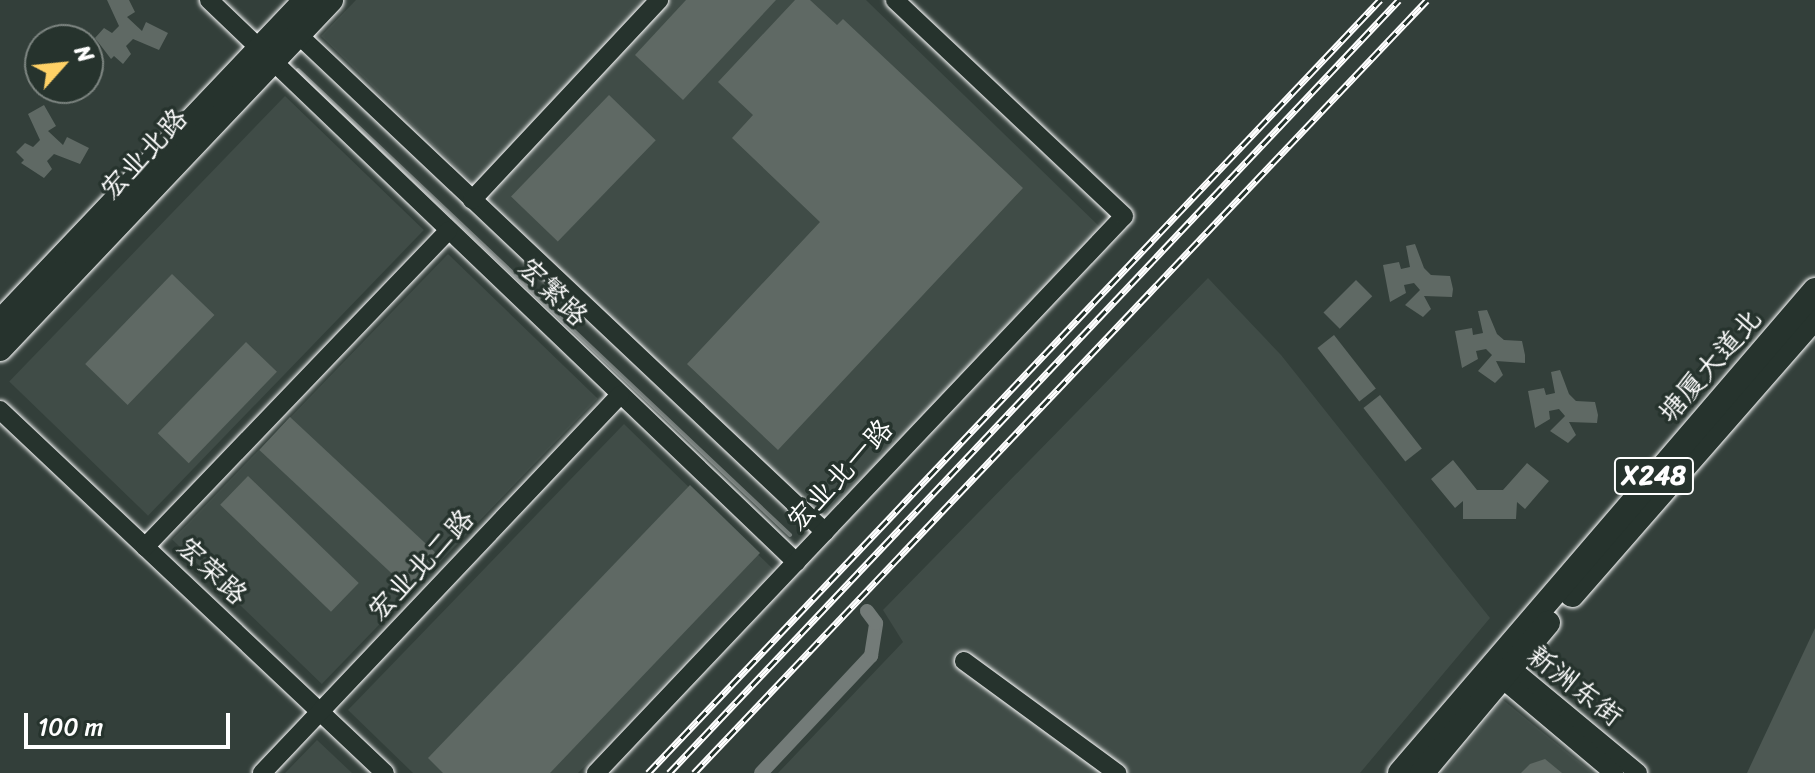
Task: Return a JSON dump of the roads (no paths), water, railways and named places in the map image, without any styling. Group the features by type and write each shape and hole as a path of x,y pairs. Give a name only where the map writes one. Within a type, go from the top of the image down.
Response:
{"main road":[{"name":"宏业北路","path":"291,29 306,0"},
{"name":"宏业北路","path":"0,322 291,29 331,0"},
{"name":"宏业北路","path":"0,349 266,55"},
{"name":"塘厦大道北","path":"1501,669 1815,290"},
{"name":"塘厦大道北","path":"1501,669 1815,317"},
{"name":"X248","path":"1400,773 1501,669"},
{"name":"X248","path":"1422,773 1501,669"}],"street":[{"name":"宏繁路","path":"209,0 796,562"},
{"path":"472,200 659,0"},
{"name":"宏业北一路","path":"596,773 1124,216 895,0"},
{"path":"291,29 825,532"},
{"path":"145,547 448,231"},
{"name":"宏业北二路","path":"262,773 620,395"},
{"name":"宏荣路","path":"0,410 385,773"},
{"path":"964,661 1117,773"},
{"name":"新洲东街","path":"1501,669 1614,773"},
{"name":"新洲东街","path":"1501,669 1638,773"}],"waterway":[{"path":"298,70 790,535"},
{"path":"761,773 871,656 876,623 867,611"}],"railway":[{"path":"648,773 1380,0"},
{"path":"669,773 1399,0"},
{"path":"694,773 1427,0"}]}
